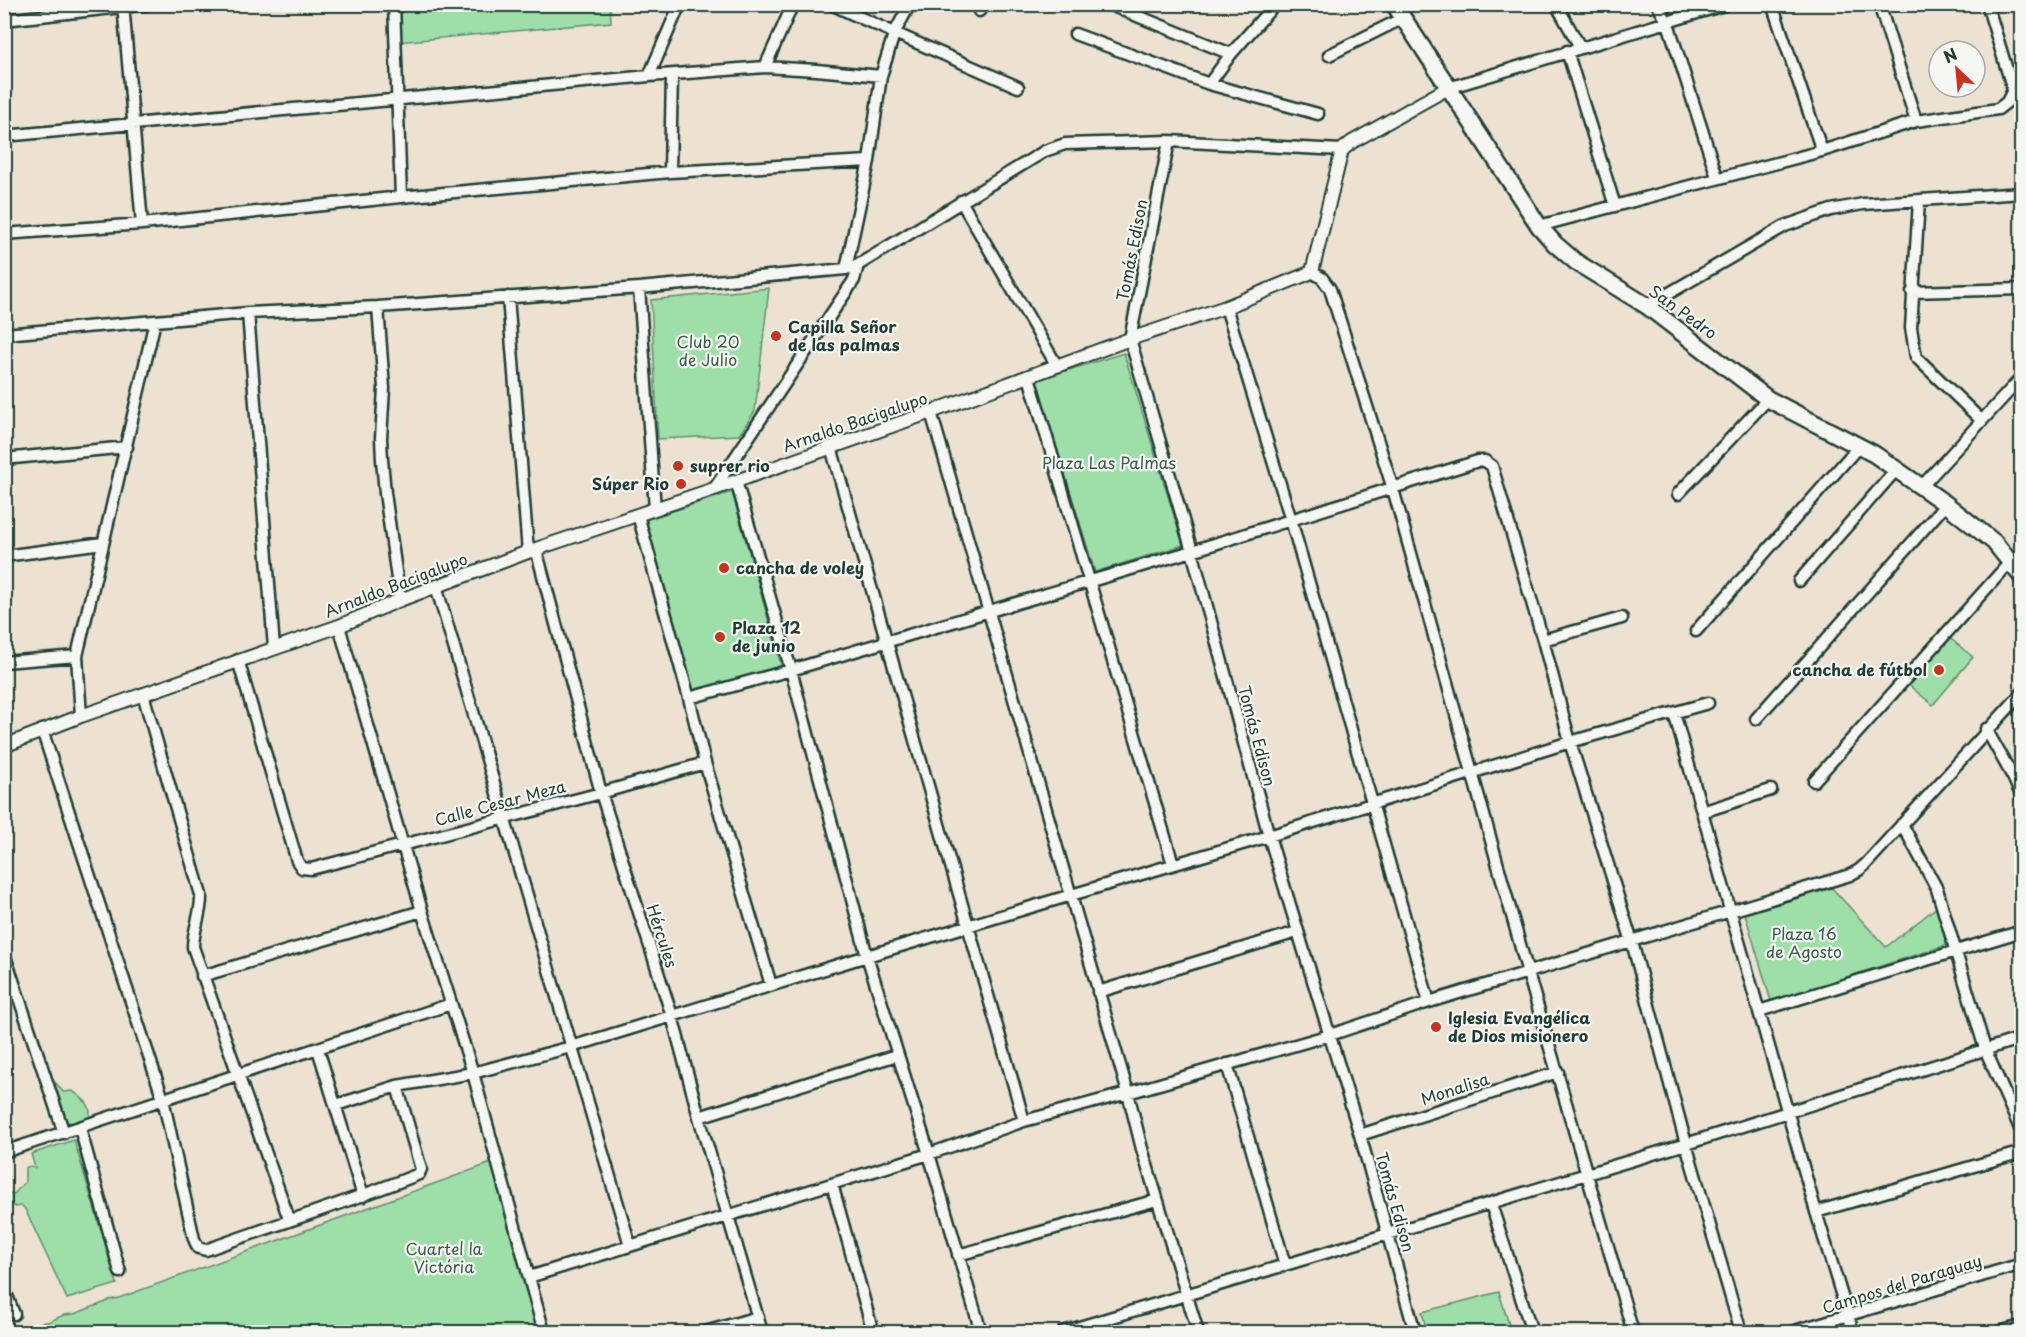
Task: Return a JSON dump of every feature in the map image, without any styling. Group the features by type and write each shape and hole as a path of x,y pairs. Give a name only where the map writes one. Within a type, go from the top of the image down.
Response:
{"main road":[{"name":"San Pedro","path":"1394,4 1539,226 1554,244 1576,262 1647,306 1768,399 1859,446 1946,504 1994,542 2022,577"}],"street":[{"path":"4,20 149,4"},
{"path":"394,4 401,197"},
{"path":"649,76 680,4"},
{"path":"765,67 793,4"},
{"path":"831,4 894,34 1018,87"},
{"path":"846,269 869,161 881,76 894,34 910,4"},
{"path":"1108,4 1231,54"},
{"path":"1209,84 1231,54 1275,4"},
{"path":"1556,4 1580,47"},
{"path":"1657,4 1668,23 1717,177"},
{"path":"1633,1332 1528,973 1393,489 1330,289 1322,278 1312,272 1342,150 1352,142 1448,87 1727,4"},
{"path":"1772,4 1822,151"},
{"path":"1880,4 1916,121"},
{"path":"1539,226 1822,151 1916,121 1998,109 2007,102 2013,90 1987,4"},
{"path":"123,6 142,224"},
{"path":"1329,55 1402,18"},
{"path":"1075,34 1209,84 1317,114"},
{"path":"1567,51 1615,206"},
{"path":"4,136 765,67 881,76"},
{"path":"670,172 672,75"},
{"path":"4,334 248,313 378,307 639,288 846,269 858,265 1045,151 1065,144 1169,141 1342,150"},
{"name":"Tomás Edison","path":"1169,141 1130,339 1192,551 1269,836 1360,1135 1415,1332"},
{"path":"4,234 142,224 670,172 869,161"},
{"path":"1647,306 1785,226 1806,217 1863,204 2022,193"},
{"path":"961,201 1057,366"},
{"path":"1919,201 1911,328 1916,357 1982,421"},
{"path":"714,489 854,280 858,265"},
{"name":"Arnaldo Bacigalupo","path":"4,746 81,716 339,626 400,600 532,550 714,489 1130,339 1226,307 1312,272"},
{"path":"639,288 655,509"},
{"path":"1912,292 2022,289"},
{"name":"Hércules","path":"508,297 532,550 601,793 672,1016 699,1118 762,1332"},
{"path":"378,307 384,388 382,460 400,600"},
{"path":"1226,307 1291,520 1429,1002"},
{"path":"248,313 274,648"},
{"path":"81,716 77,656 155,321"},
{"path":"1029,377 1173,864"},
{"path":"1921,488 2022,377"},
{"path":"1678,494 1768,399"},
{"path":"931,412 1128,1093 1142,1149 1198,1332"},
{"path":"1696,632 1859,446"},
{"path":"4,459 127,447"},
{"path":"831,447 1024,1121"},
{"path":"690,698 1192,551 1478,461 1485,461 1491,466 1543,640 1570,742 1632,942 1686,1144 1740,1332"},
{"path":"1800,581 1896,470"},
{"path":"736,481 791,670 867,956 929,1154 981,1332"},
{"path":"1756,719 1946,504"},
{"path":"638,515 690,698 705,763 771,985"},
{"path":"4,556 103,543"},
{"path":"1814,781 2011,561"},
{"path":"436,586 630,1245"},
{"path":"1543,640 1622,618"},
{"path":"339,626 422,911 473,1073 544,1332"},
{"path":"4,662 77,656"},
{"name":"Calle Cesar Meza","path":"238,660 297,861 302,868 311,869 601,793 705,763"},
{"path":"529,1277 929,1154 1024,1121 1330,1035 1429,1002 1850,875 1859,870 1986,729 2022,693"},
{"path":"144,694 201,895 201,904 193,933 193,947 289,1220"},
{"path":"336,1105 397,1086 473,1073 571,1047 1269,836 1570,742 1708,703"},
{"path":"1674,713 1816,1212 1853,1332"},
{"path":"1986,729 2022,796"},
{"path":"42,730 163,1100 194,1239 198,1248 206,1250 363,1196 420,1172 397,1086"},
{"path":"1702,812 1771,790"},
{"path":"1902,824 1937,889 1985,1048 2022,1133"},
{"path":"202,976 422,911"},
{"path":"1759,1011 2022,931"},
{"path":"1098,992 1297,933"},
{"path":"4,953 64,1133"},
{"path":"4,1152 451,1004"},
{"path":"1063,1332 1086,1329 1285,1265 1686,1144 2022,1038"},
{"path":"318,1049 363,1196"},
{"path":"699,1118 897,1055"},
{"path":"1227,1064 1285,1265"},
{"name":"Monalisa","path":"1360,1135 1558,1072"},
{"path":"80,1128 120,1272"},
{"path":"1816,1212 2022,1152"},
{"path":"832,1184 873,1332"},
{"path":"958,1255 1157,1200"},
{"path":"1491,1204 1532,1332"},
{"name":"Campos del Paraguay","path":"1791,1332 2022,1264"},
{"path":"4,1288 14,1314"},
{"path":"705,1332 758,1317"},
{"path":"1998,1332 2019,1328"}],"green space":[{"path":"396,5 610,5 611,22 398,42"},
{"name":"Club 20 de Julio","path":"769,288 755,411 739,435 658,439 651,300"},
{"name":"Plaza Las Palmas","path":"1124,353 1183,545 1095,572 1036,380"},
{"name":"Plaza 12 de junio","path":"732,492 782,668 693,692 645,520"},
{"name":"cancha de fútbol","path":"1946,635 1973,657 1933,705 1906,683"},
{"name":"Plaza 16 de Agosto","path":"1832,888 1886,947 1937,907 1950,944 1771,1001 1745,914"},
{"path":"56,1083 63,1092 73,1091 84,1100 90,1109 90,1119 74,1125 70,1122 66,1123 53,1085"},
{"path":"74,1140 117,1284 67,1299 25,1209 22,1206 15,1207 11,1203 5,1205 5,1198 7,1193 14,1194 25,1182 25,1168 30,1166 35,1168 31,1154"},
{"name":"Cuartel la Victória","path":"494,1162 539,1332 24,1332 26,1328 42,1322 74,1314"},
{"path":"1499,1292 1510,1328 1503,1332 1427,1332 1422,1312"}],"place":[{"name":"Capilla Señor de las palmas","path":"776,336"},
{"name":"suprer rio","path":"678,466"},
{"name":"Súper Rio","path":"681,484"},
{"name":"cancha de voley","path":"724,568"},
{"name":"Plaza 12 de junio","path":"720,637"},
{"name":"cancha de fútbol","path":"1939,670"},
{"name":"Iglesia Evangélica de Dios misionero","path":"1436,1027"}]}
